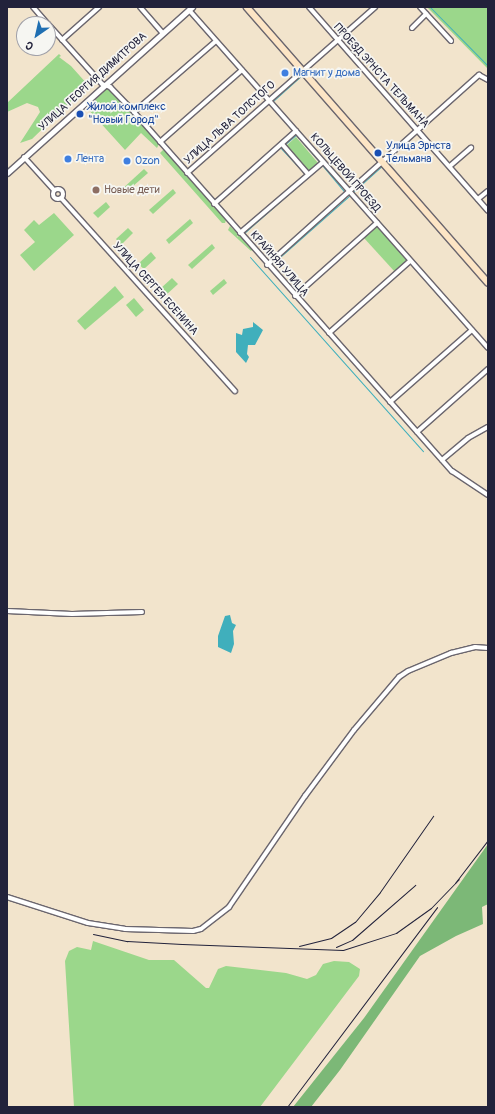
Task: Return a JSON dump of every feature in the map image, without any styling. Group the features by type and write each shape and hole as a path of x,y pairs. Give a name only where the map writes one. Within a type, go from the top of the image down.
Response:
{"main road":[{"path":"247,7 488,282"}],"street":[{"name":"КРАЙНЯЯ УЛИЦА","path":"33,7 41,16"},
{"path":"62,40 99,7"},
{"path":"140,7 162,33"},
{"name":"УЛИЦА ЛЬВА ТОЛСТОГО","path":"187,173 375,7"},
{"path":"420,7 451,41"},
{"name":"УЛИЦА ГЕОРГИЯ ДИМИТРОВА","path":"7,173 191,8"},
{"name":"КОЛЬЦЕВОЙ ПРОЕЗД","path":"191,8 216,41 488,348"},
{"name":"ПРОЕЗД ЭРНСТА ТЕЛЬМАНА","path":"310,8 488,210"},
{"path":"412,28 426,14"},
{"name":"КРАЙНЯЯ УЛИЦА","path":"56,33 102,84 106,85 134,112 295,296 452,471 488,495"},
{"path":"134,112 216,41"},
{"path":"160,142 242,70"},
{"path":"268,265 479,75 488,80"},
{"path":"214,204 296,132"},
{"path":"282,144 308,174"},
{"path":"450,166 471,148"},
{"name":"УЛИЦА СЕРГЕЯ ЕСЕНИНА","path":"24,157 54,190 54,197 61,198 235,392"},
{"path":"240,233 323,162"},
{"name":"УЛИЦА СЕРГЕЯ ЕСЕНИНА","path":"54,190 62,190 61,198"},
{"path":"478,199 488,191"},
{"path":"295,296 377,223"},
{"path":"328,333 410,261"},
{"path":"390,402 472,330"},
{"path":"416,432 488,369"},
{"path":"442,460 468,438 488,427"},
{"path":"7,611 79,614 142,612"},
{"path":"7,897 88,923 125,929 193,931 201,929 229,907 305,796 354,730 399,677 408,671 451,653 475,647 488,648"}],"green space":[{"path":"427,7 488,7 488,69"},
{"path":"59,54 61,56 59,57 71,66 88,85 32,139 20,143 40,112 38,107 27,103 7,112 7,103"},
{"path":"107,88 112,90 159,144 157,148 141,133 125,150 87,108"},
{"path":"296,137 318,163 309,171 286,146"},
{"path":"164,149 185,173 184,175 185,174 212,204 211,206 213,205 226,220 225,223 222,223 160,153"},
{"path":"144,169 148,173 124,194 121,190"},
{"path":"173,189 176,193 153,214 149,210"},
{"path":"106,202 110,207 98,218 93,213"},
{"path":"54,213 74,235 34,271 20,255 35,242 24,230 34,220 39,225"},
{"path":"190,219 193,223 169,244 166,240"},
{"path":"230,226 238,234 237,237 240,235 253,249 251,251 228,230"},
{"path":"378,226 408,260 395,272 364,238"},
{"path":"128,228 133,233 121,245 116,239"},
{"path":"212,244 215,248 192,269 188,265"},
{"path":"151,252 156,258 144,269 138,264"},
{"path":"172,278 178,284 166,295 160,289"},
{"path":"224,279 227,283 213,295 210,291"},
{"path":"115,286 124,297 85,330 77,321"},
{"path":"134,298 144,310 136,317 126,305"},
{"path":"488,844 488,904 482,907 483,924 456,936 420,956 340,1070 311,1107 293,1107 364,1018"},
{"path":"93,941 149,960 174,960 206,988 209,988 218,969 226,966 286,973 307,979 316,975 323,964 334,961 349,962 360,969 359,976 260,1107 74,1107 65,961 69,951 77,947 91,950"}],"water":[{"path":"253,322 263,330 255,345 248,345 247,354 249,357 246,363 236,352 236,333 242,335 243,329 253,327"},
{"path":"230,615 232,623 236,625 233,631 234,644 231,653 218,647 218,636 225,616"}],"waterway":[{"path":"430,7 488,66"},
{"path":"269,97 293,76"},
{"path":"272,102 301,76"},
{"path":"284,145 296,135 320,163"},
{"path":"241,230 305,174 281,148 283,146"},
{"path":"322,165 345,192"},
{"path":"353,192 383,165"},
{"path":"244,233 293,190"},
{"path":"272,264 350,195"},
{"path":"250,257 423,451"}],"railway":[{"path":"299,946 331,938 355,922 380,892 433,816"},
{"path":"455,883 488,840"},
{"path":"93,934 127,941 343,950 396,933 431,908 459,879"},
{"path":"336,947 352,940 415,885"},
{"path":"287,1107 437,907"}],"place":[{"name":"Магнит у дома","path":"285,73"},
{"name":"Жилой комплекс \"Новый Город\"","path":"80,114"},
{"name":"Улица Эрнста Тельмана","path":"378,153"},
{"name":"Лента","path":"68,159"},
{"name":"Ozon","path":"127,161"},
{"name":"Новые дети","path":"96,190"}]}
